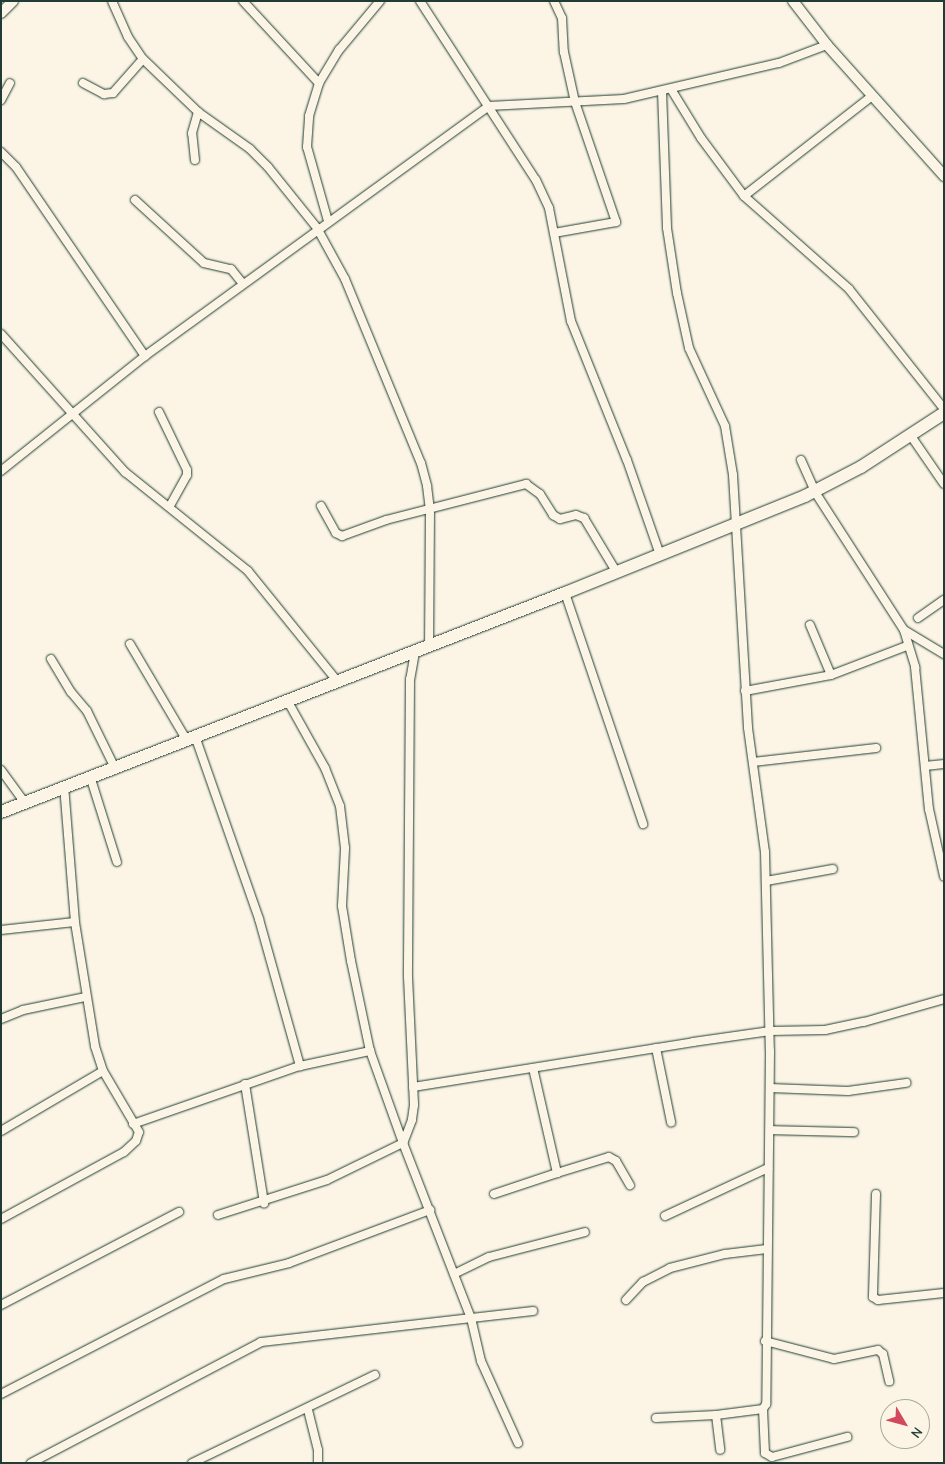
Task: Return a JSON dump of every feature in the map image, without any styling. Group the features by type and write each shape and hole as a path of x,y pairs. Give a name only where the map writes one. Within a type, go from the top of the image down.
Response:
{"main road":[{"path":"1,812 114,766 565,594 815,492 911,436 944,411"}],"street":[{"path":"1,12 14,1"},
{"path":"112,1 128,37 143,59 198,112 250,149 317,228 363,319 421,463 430,510 429,646"},
{"path":"243,1 319,84"},
{"path":"328,221 307,147 309,116 319,84 339,50 380,1"},
{"path":"420,1 536,180 549,208 571,321 627,460 660,555"},
{"path":"554,1 562,18 564,52 575,102 616,222 554,233"},
{"path":"793,1 827,45 944,176"},
{"path":"1,471 145,356 317,228 489,106 624,99 778,64 827,45"},
{"path":"84,83 104,94 113,92 143,59"},
{"path":"1,100 10,83"},
{"path":"671,89 701,138 744,196 850,289 944,411"},
{"path":"662,91 666,228 677,293 689,348 725,426 737,524 745,691 766,881 770,1031 770,1130 765,1341 766,1404 763,1408 765,1453 772,1457 847,1437"},
{"path":"744,196 872,96"},
{"path":"194,160 192,133 198,112"},
{"path":"1,152 16,167 145,356"},
{"path":"134,200 204,263 230,269 243,284"},
{"path":"1,334 125,472 170,506 248,571 336,681"},
{"path":"160,412 187,470 187,475 170,506"},
{"path":"911,436 944,484"},
{"path":"801,460 815,492 904,630 906,646 915,667 929,809 944,876"},
{"path":"321,506 336,534 342,536 526,484 540,494 553,515 560,519 576,515 584,518 617,573"},
{"path":"565,594 643,824"},
{"path":"918,618 944,600"},
{"path":"810,625 831,675"},
{"path":"904,630 944,654"},
{"path":"130,644 191,737 259,919 300,1066"},
{"path":"745,691 831,675 906,646"},
{"path":"218,1215 264,1203 327,1180 403,1143 412,1120 413,1087 408,967 410,680 414,652"},
{"path":"51,659 71,692 87,711 114,766"},
{"path":"287,700 325,768 340,806 345,848 342,906 370,1051 403,1143 471,1318 481,1362 518,1442"},
{"path":"752,762 876,748"},
{"path":"924,766 944,764"},
{"path":"1,770 25,803"},
{"path":"90,776 117,862"},
{"path":"1,1220 124,1152 136,1141 139,1132 103,1071 84,996 75,922 64,786"},
{"path":"766,881 833,869"},
{"path":"1,930 75,922"},
{"path":"1,1019 23,1010 84,996"},
{"path":"413,1087 770,1031 825,1030 864,1022 944,999"},
{"path":"656,1048 670,1122"},
{"path":"133,1124 300,1066 370,1051"},
{"path":"533,1068 557,1173"},
{"path":"1,1131 103,1071"},
{"path":"770,1088 848,1092 906,1083"},
{"path":"245,1084 264,1203"},
{"path":"770,1130 854,1132"},
{"path":"494,1194 610,1157 616,1161 630,1185"},
{"path":"666,1216 768,1168"},
{"path":"876,1194 873,1297 878,1300 944,1293"},
{"path":"1,1394 224,1279 289,1264 430,1210"},
{"path":"1,1305 179,1212"},
{"path":"454,1274 489,1257 585,1232"},
{"path":"626,1300 643,1282 670,1268 725,1254 767,1249"},
{"path":"31,1463 261,1342 533,1311"},
{"path":"765,1341 834,1358 878,1350 883,1354 889,1381"},
{"path":"192,1463 308,1410 375,1375"},
{"path":"656,1418 716,1415 763,1408"},
{"path":"308,1410 318,1450 318,1463"},
{"path":"716,1415 720,1450"}]}
